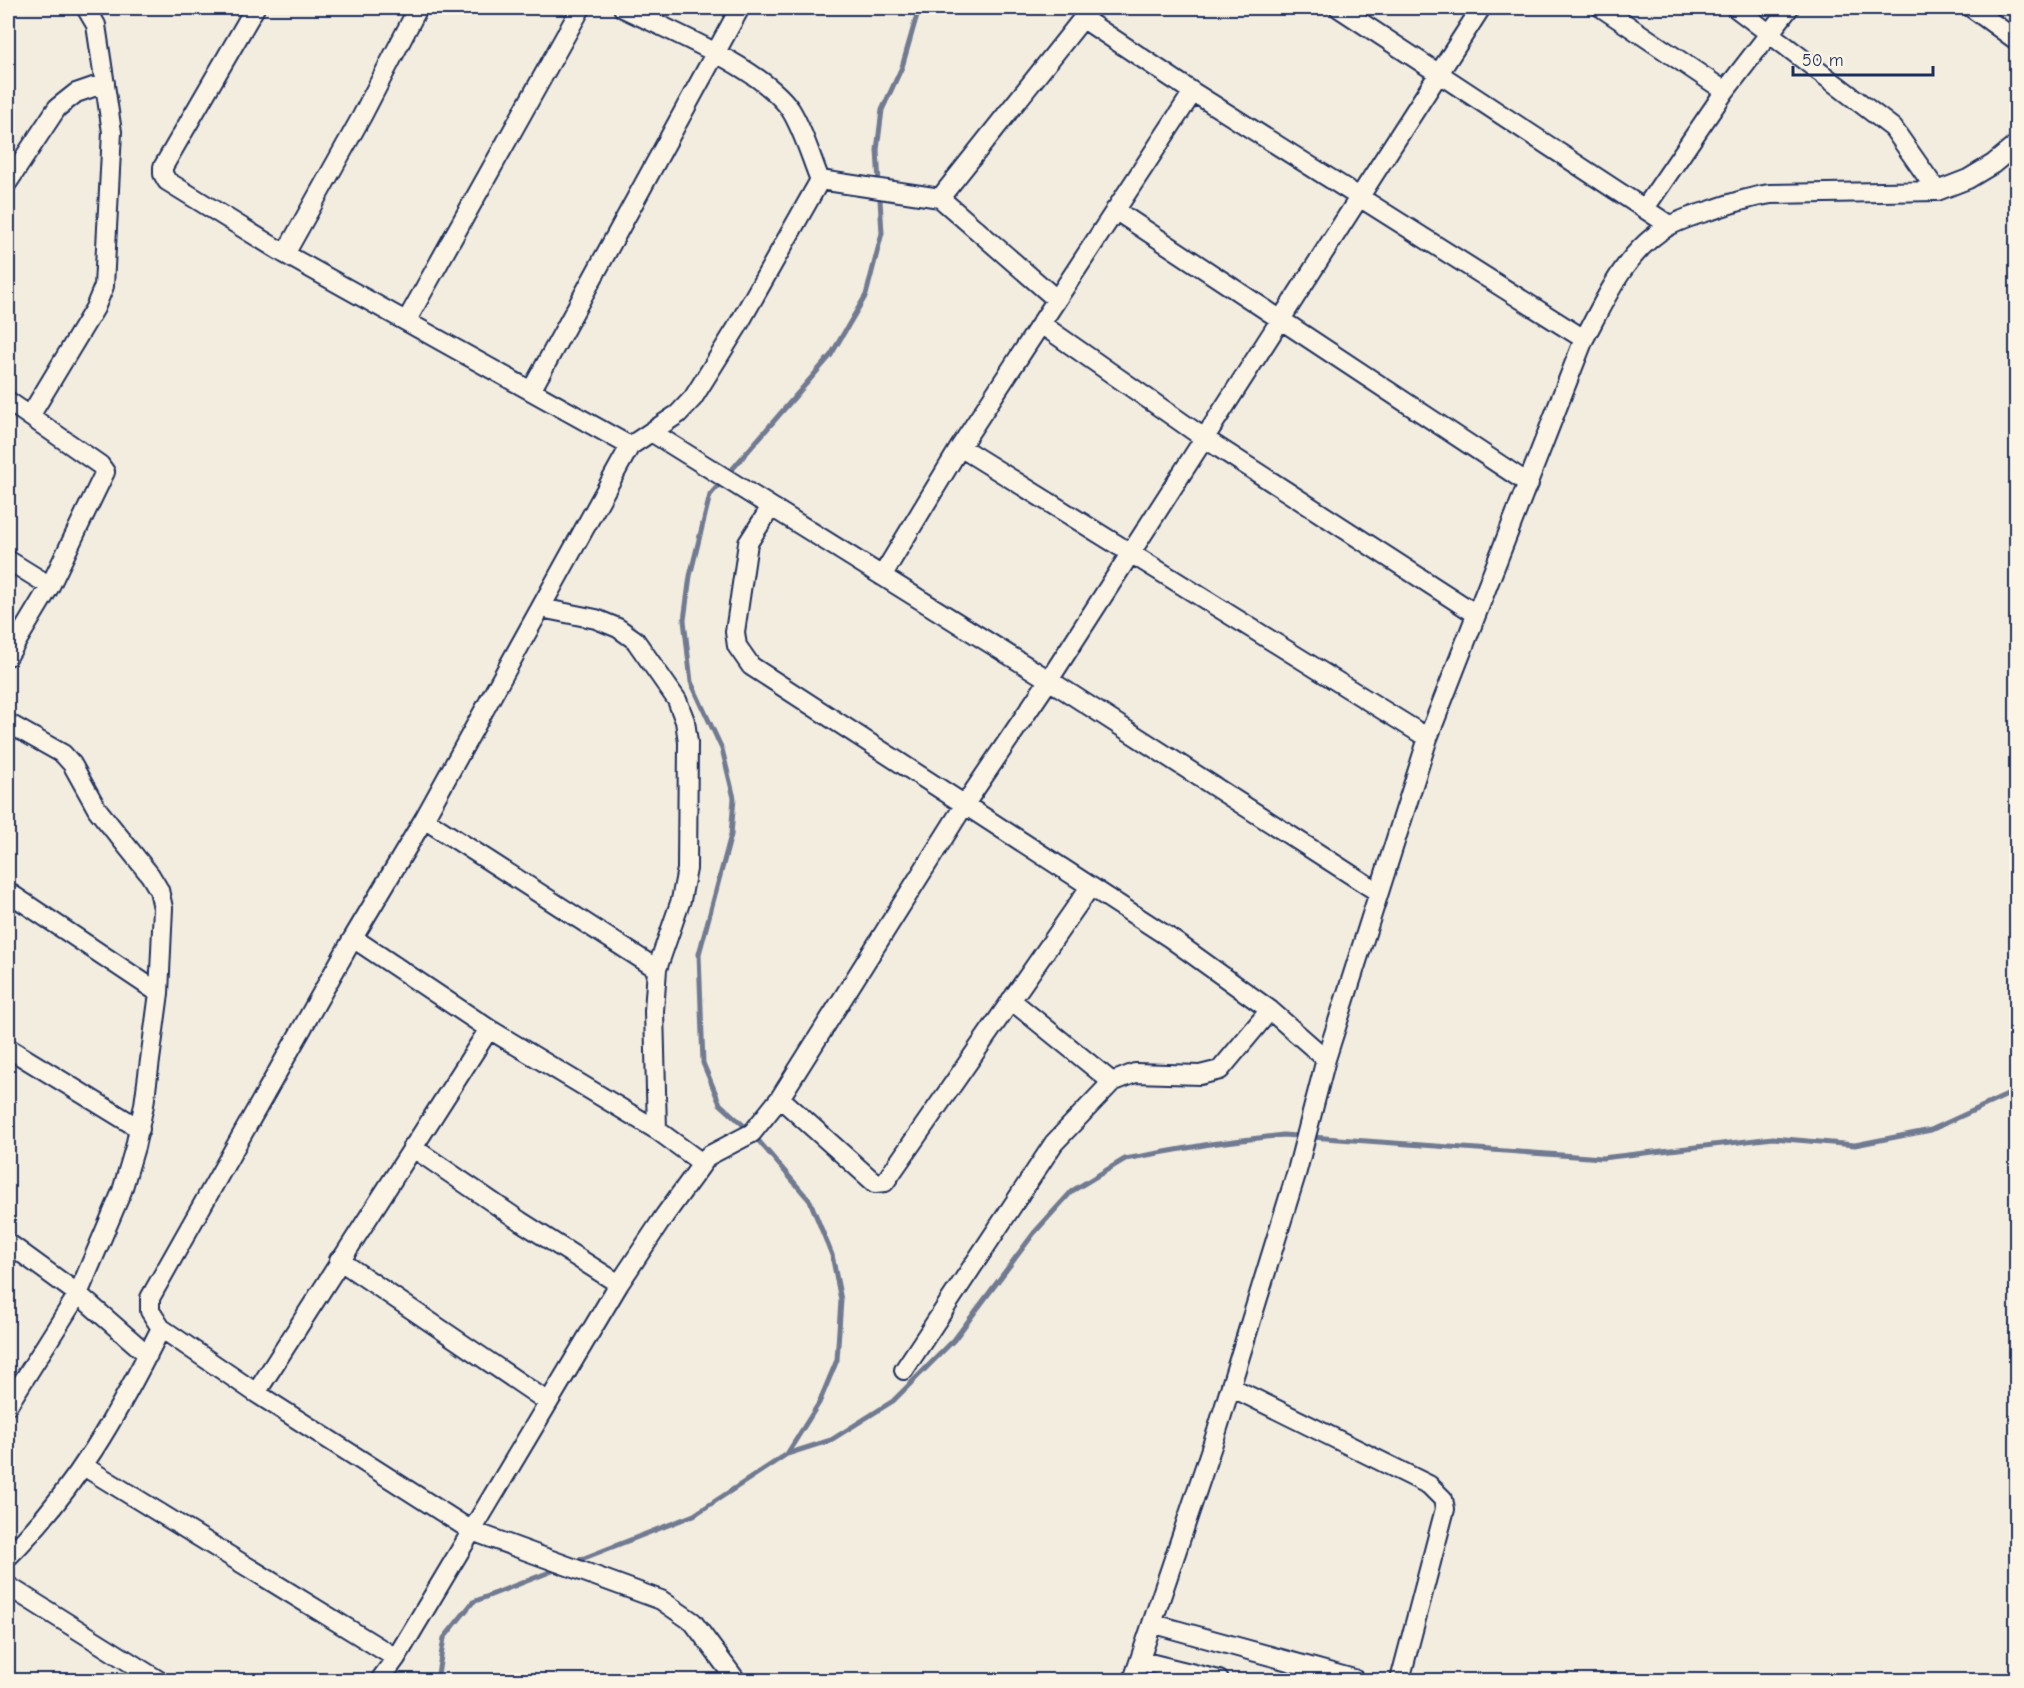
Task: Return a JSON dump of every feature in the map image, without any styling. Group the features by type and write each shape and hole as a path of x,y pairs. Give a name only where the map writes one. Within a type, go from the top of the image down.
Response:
{"street":[{"path":"30,416 95,308 104,286 112,148 96,25 86,8"},
{"path":"255,8 163,167 163,174 167,181 285,254 630,446"},
{"path":"285,254 362,116 418,8"},
{"path":"407,320 581,8"},
{"path":"623,8 716,55 761,81 779,96 791,110 820,180"},
{"path":"531,391 740,8"},
{"path":"1339,8 1669,225"},
{"path":"380,1680 396,1658 619,1284 702,1164 719,1148 752,1133 780,1098 965,804 1049,680 1358,196 1481,8"},
{"path":"1602,8 1725,91"},
{"path":"1736,8 1893,128 1937,191"},
{"path":"1645,208 1725,91 1788,8"},
{"path":"1971,8 2016,40"},
{"path":"940,198 1086,13 1193,92 1584,339"},
{"path":"8,182 57,108 76,93 105,83"},
{"path":"882,576 960,447 1193,92"},
{"path":"1133,1680 1142,1660 1231,1387 1297,1171 1326,1059 1428,738 1584,339 1612,285 1627,264 1669,225 1748,198 1770,195 1937,191 1968,179 1994,164 2016,145"},
{"path":"820,180 940,198 1056,299"},
{"path":"736,1680 693,1622 661,1600 472,1531 161,1328 150,1311 150,1298 353,938 424,819 630,446 653,433 678,414 693,398 736,330 820,180"},
{"path":"1115,210 1529,484"},
{"path":"1041,324 1204,438 1476,614"},
{"path":"8,401 100,465 105,472 50,586 8,656"},
{"path":"653,433 1049,680 1378,892"},
{"path":"960,447 1428,738"},
{"path":"771,507 748,543 735,632 737,646 742,657 751,666 1170,938 1270,1010 1326,1059"},
{"path":"8,560 50,586"},
{"path":"541,608 596,619 618,628 634,640 677,700 685,721 688,742 687,869 681,900 657,969 654,1011 657,1130"},
{"path":"8,723 63,754 72,764 97,809 154,883 163,908 159,993 140,1129 123,1191 78,1294 8,1405"},
{"path":"424,819 657,969"},
{"path":"780,1098 875,1183 882,1184 1090,887"},
{"path":"8,892 159,993"},
{"path":"353,938 489,1029 657,1130 702,1164"},
{"path":"1011,1000 1112,1082"},
{"path":"904,1370 1054,1143 1112,1082 1135,1073 1200,1075 1220,1070 1270,1010"},
{"path":"256,1392 489,1029"},
{"path":"8,1048 140,1129"},
{"path":"412,1147 520,1221 619,1284"},
{"path":"8,1243 78,1294 148,1354"},
{"path":"339,1260 548,1401"},
{"path":"8,1557 50,1513 85,1467 161,1328"},
{"path":"1231,1387 1430,1485 1443,1499 1445,1509 1400,1680"},
{"path":"85,1467 396,1658"},
{"path":"8,1586 158,1680"},
{"path":"1154,1624 1354,1680"},
{"path":"1142,1660 1219,1680"}],"waterway":[{"path":"787,1454 819,1403 837,1360 841,1300 832,1255 810,1201 752,1133 720,1104 703,1063 699,954 731,835 734,798 722,749 691,682 684,620 690,576 710,495 831,355 866,295 882,233 877,150 882,110 902,67 919,8"},
{"path":"574,1562 694,1515 787,1454 831,1440 893,1401 954,1340 1034,1233 1072,1191 1125,1159 1210,1144 1283,1135 1602,1158 1773,1138 1855,1145 1931,1130 2016,1091"},
{"path":"437,1680 444,1638 473,1602 560,1568"}]}
